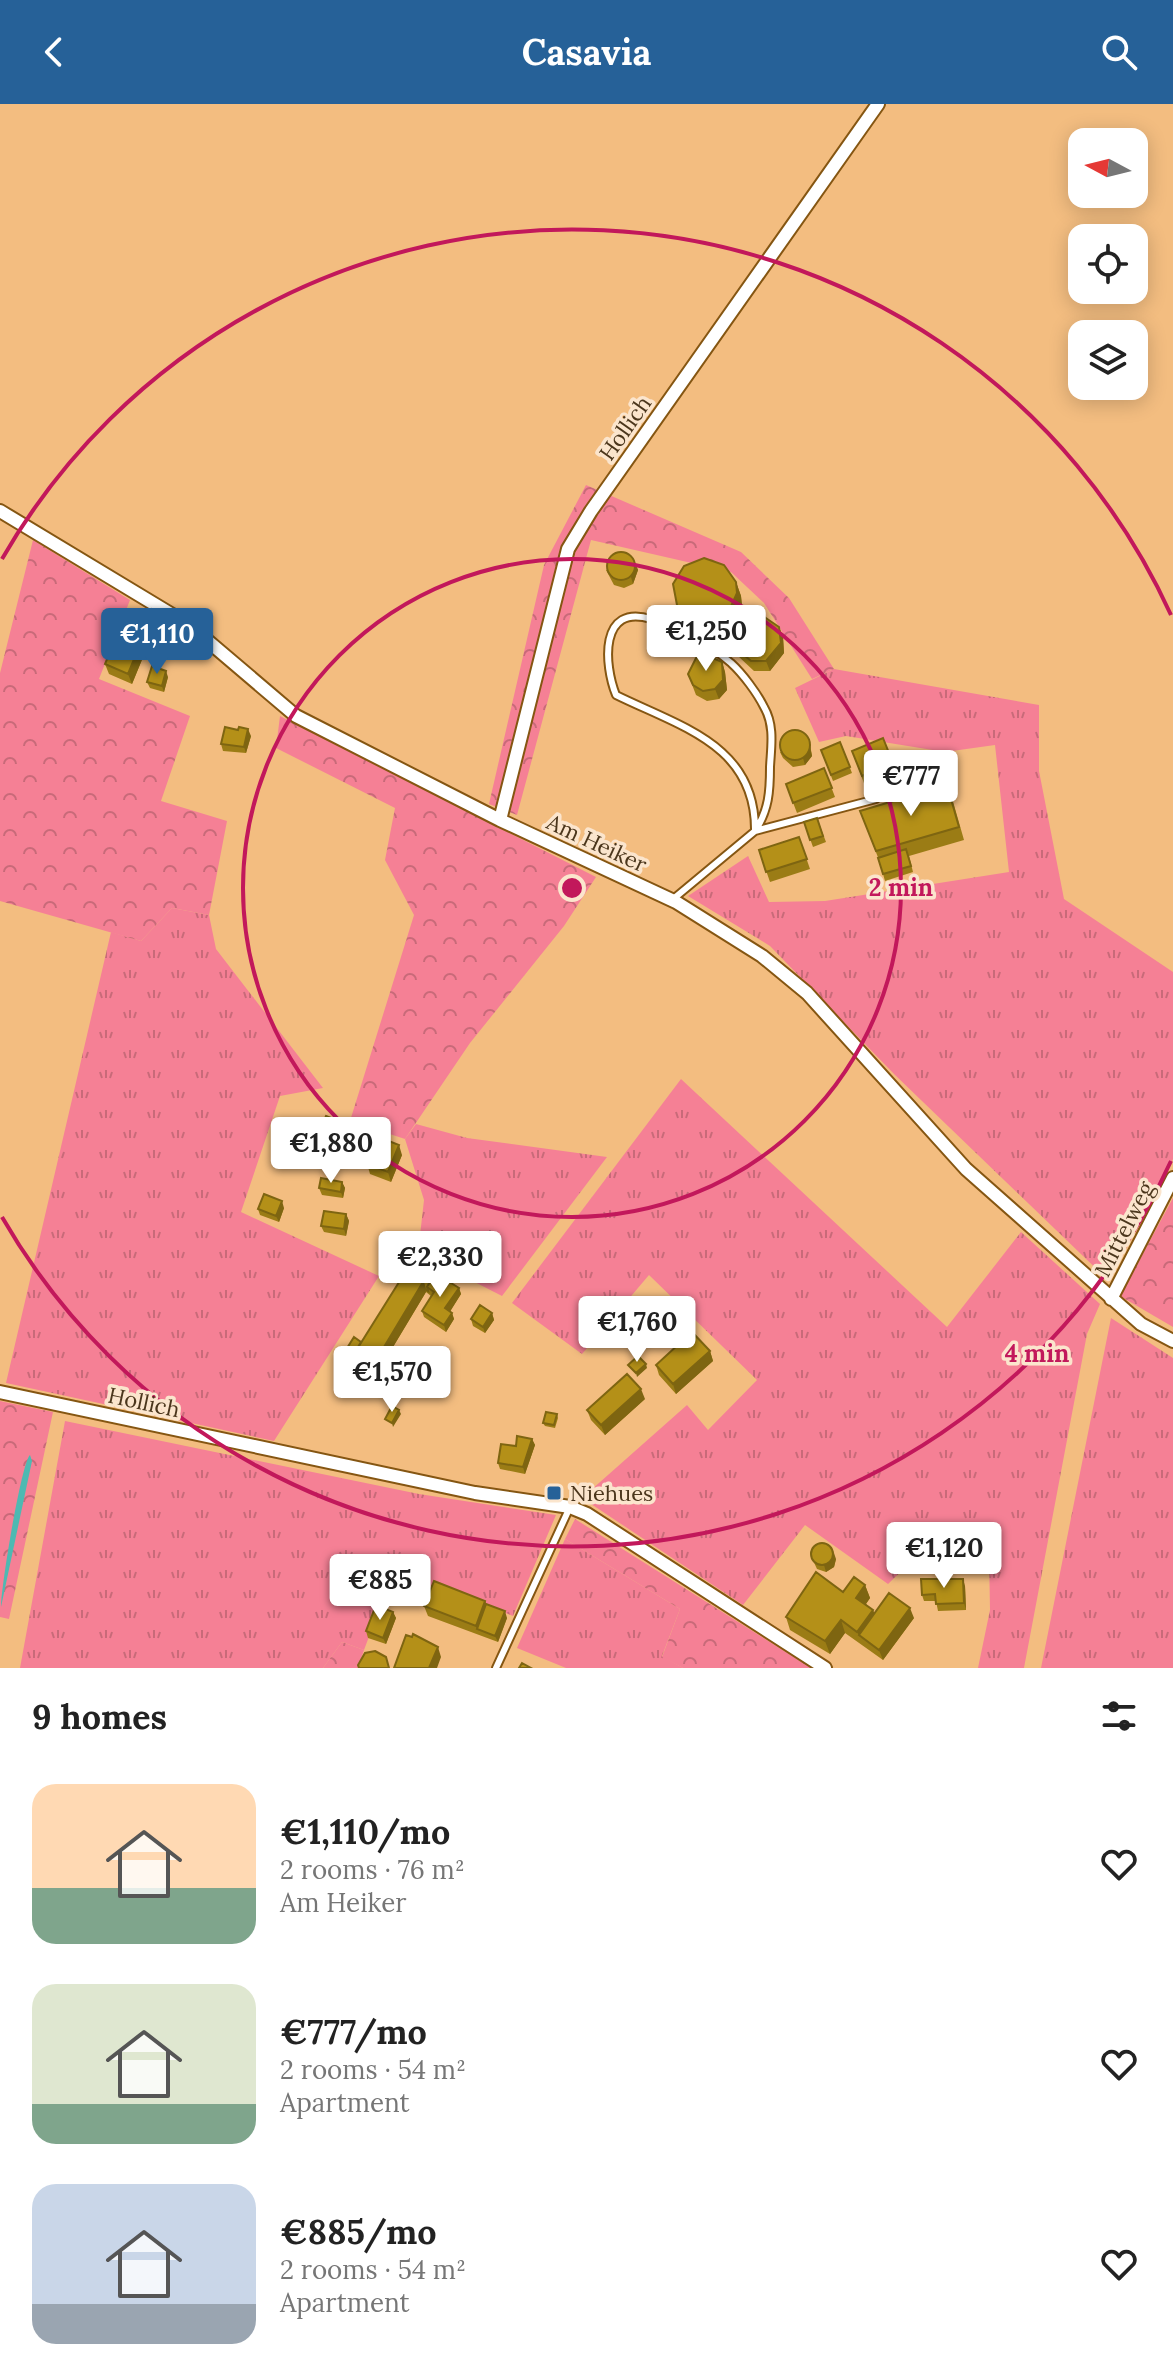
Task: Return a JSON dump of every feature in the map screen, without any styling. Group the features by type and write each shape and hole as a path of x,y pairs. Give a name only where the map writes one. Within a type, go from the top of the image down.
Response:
{"street":[{"name":"Hollich","path":"500,820 568,549 591,511 878,104"},
{"name":"Am Heiker","path":"0,511 189,625 296,716 500,820 672,900 762,956 807,993 966,1169 1141,1324 1173,1341"},
{"name":"Mittelweg","path":"1111,1299 1173,1178"},
{"name":"Hollich","path":"0,1392 475,1493 570,1507 587,1514 825,1668"}],"lane":[{"path":"672,900 755,831 766,815 773,739 766,709 732,664 675,629 649,618 630,618 615,627 605,645 608,674 616,695 705,738 737,764 748,786 755,831"},
{"path":"755,831 876,799"},
{"path":"496,1668 570,1507"}],"green space":[{"path":"586,485 741,552 789,598 834,669 812,679 764,603 731,572 591,540 517,815 489,804 544,565"},
{"path":"33,540 130,600 99,679 190,716 161,801 227,821 209,915 172,908 141,941 0,901 0,673"},
{"path":"834,669 1039,705 1039,771 1064,899 1173,972 1173,1159 1109,1281 895,1075 770,946 688,896 748,856 769,902 825,901 1009,872 995,745 945,752 846,736 819,742 795,688"},
{"path":"280,716 596,877 564,926 470,1043 405,1139 350,1121 414,915 385,860 395,808 276,748"},
{"path":"172,908 209,915 216,949 323,1088 280,1096 241,1212 379,1276 274,1441 6,1383 111,932 141,941"},
{"path":"681,1079 947,1327 1021,1232 1100,1304 1087,1334 1024,1668 978,1668 990,1610 989,1554 942,1551 937,1564 911,1562 888,1584 805,1525 743,1605 582,1498 687,1405 708,1430 757,1380 649,1275 582,1354 512,1303"},
{"path":"416,1124 467,1138 607,1157 502,1296 418,1253 424,1200 405,1139"},
{"path":"1173,1198 1173,1327 1120,1296"},
{"path":"1111,1318 1173,1358 1173,1668 1041,1668"},
{"path":"0,1401 53,1412 9,1619 0,1617"},
{"path":"65,1421 419,1494 556,1515 513,1616 440,1588 391,1578 364,1650 342,1642 323,1668 20,1668"},
{"path":"575,1519 811,1668 683,1668 662,1657 680,1609 565,1539"},
{"path":"565,1539 680,1609 662,1656 683,1668 566,1668 517,1648"},
{"path":"342,1642 364,1650 358,1668 323,1668"}],"water":[{"path":"30,1455 32,1461 1,1607 7,1555"}],"building":[{"path":"621,552 631,556 635,566 631,576 621,580 611,576 607,566 611,556"},
{"path":"704,558 724,565 736,582 737,593 729,611 721,618 701,622 683,614 677,605 673,584 684,566"},
{"path":"152,609 164,616 156,630 143,623"},
{"path":"760,614 779,627 781,643 766,661 751,661 734,646 734,630 744,617"},
{"path":"121,626 144,635 128,674 105,664"},
{"path":"706,655 722,662 723,680 715,689 703,691 693,685 688,674 696,658"},
{"path":"152,666 166,671 162,686 147,682"},
{"path":"225,727 248,729 244,747 221,744"},
{"path":"795,730 801,731 809,739 809,751 801,759 795,760 789,759 781,751 780,745 781,739 789,731"},
{"path":"883,738 893,763 862,776 852,751"},
{"path":"840,742 850,767 831,775 821,750"},
{"path":"824,768 832,788 793,803 786,784"},
{"path":"947,785 959,827 876,851 860,811"},
{"path":"817,818 823,836 810,840 804,822"},
{"path":"799,837 807,859 766,872 759,850"},
{"path":"906,849 911,866 883,874 878,858"},
{"path":"326,1116 399,1145 388,1172 367,1164 369,1159 317,1138"},
{"path":"321,1178 342,1182 341,1192 319,1188"},
{"path":"264,1194 282,1201 276,1216 258,1209"},
{"path":"324,1211 346,1214 344,1229 321,1226"},
{"path":"426,1270 434,1275 428,1291 420,1280"},
{"path":"406,1271 423,1282 363,1382 344,1370"},
{"path":"435,1273 459,1288 445,1308 452,1313 444,1325 422,1311 434,1292 427,1287"},
{"path":"480,1305 492,1313 483,1327 471,1319"},
{"path":"692,1332 710,1351 673,1384 656,1365"},
{"path":"354,1337 361,1342 345,1371 336,1366"},
{"path":"638,1356 646,1364 636,1373 628,1365"},
{"path":"627,1374 641,1389 601,1425 587,1410"},
{"path":"392,1406 399,1410 392,1423 385,1419"},
{"path":"546,1412 557,1414 554,1425 543,1423"},
{"path":"517,1436 532,1439 523,1467 498,1463 501,1444 516,1446"},
{"path":"822,1543 830,1546 833,1554 830,1562 822,1565 814,1562 811,1554 814,1546"},
{"path":"816,1572 843,1592 854,1577 865,1585 856,1598 873,1610 857,1632 841,1620 825,1641 786,1617"},
{"path":"921,1579 963,1579 964,1603 936,1604 935,1594 922,1595"},
{"path":"434,1581 485,1601 476,1626 424,1606"},
{"path":"889,1593 910,1608 879,1650 859,1635"},
{"path":"486,1604 505,1611 495,1636 477,1629"},
{"path":"376,1605 393,1612 383,1638 366,1631"},
{"path":"413,1634 438,1647 429,1668 394,1668 406,1635 412,1637"},
{"path":"375,1651 386,1657 389,1668 359,1668 365,1653"}],"place":[{"name":"Niehues","path":"554,1493"}]}
